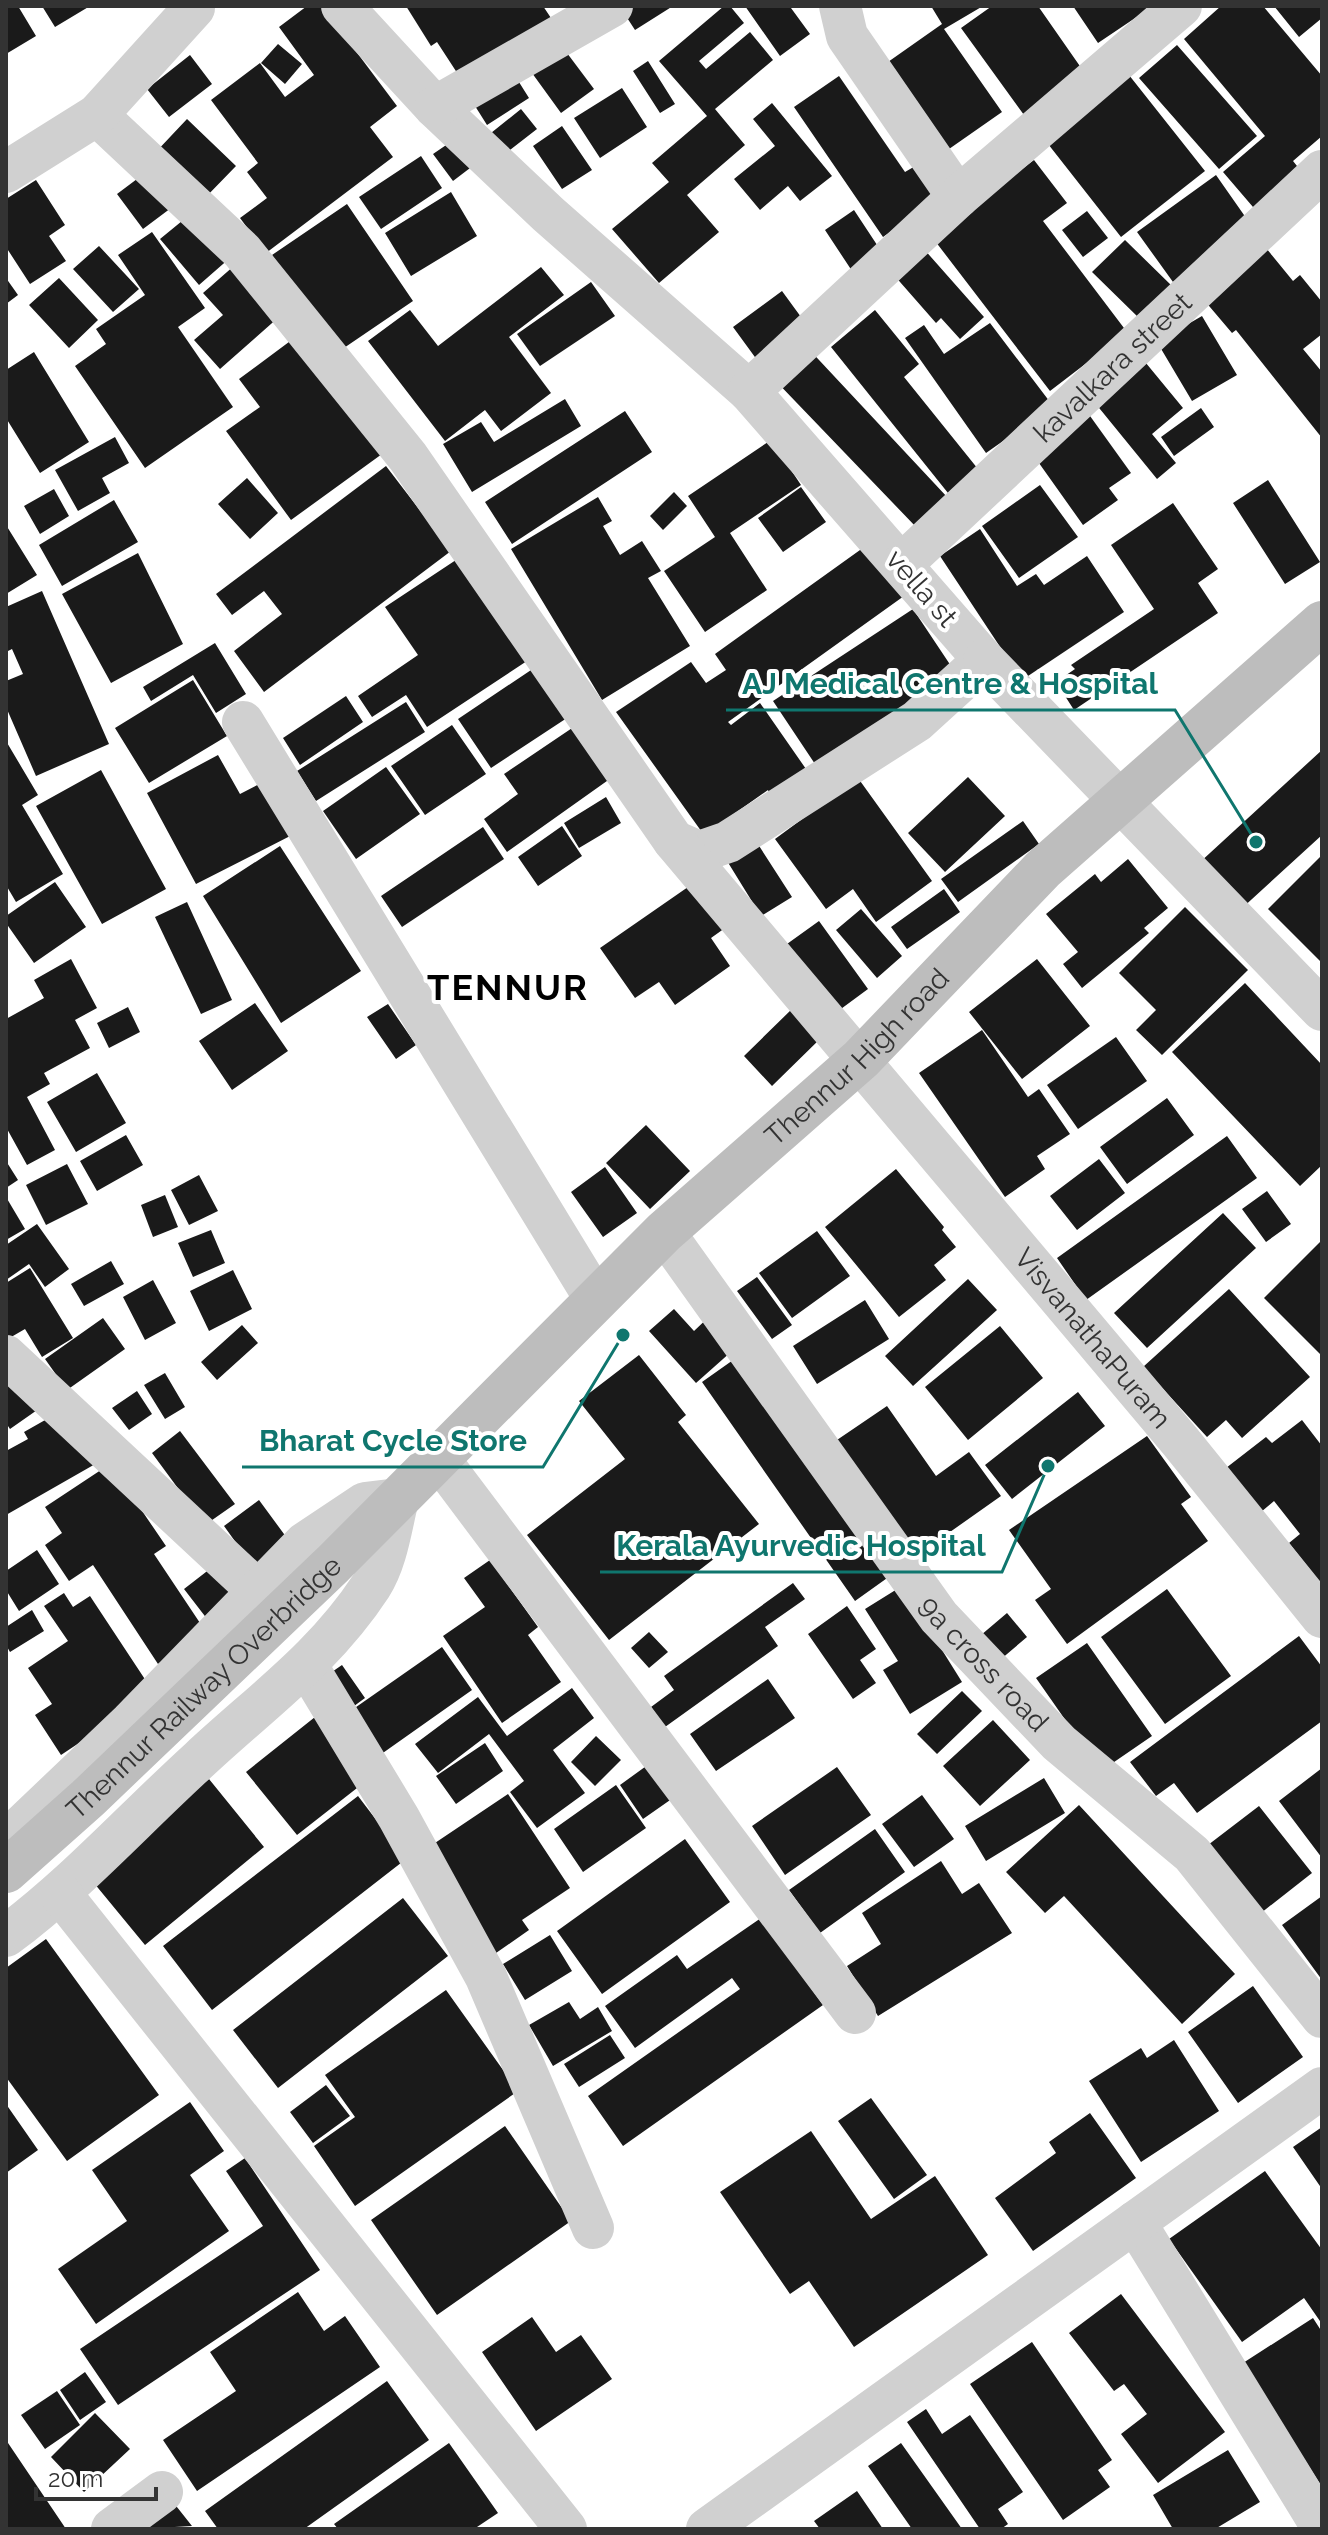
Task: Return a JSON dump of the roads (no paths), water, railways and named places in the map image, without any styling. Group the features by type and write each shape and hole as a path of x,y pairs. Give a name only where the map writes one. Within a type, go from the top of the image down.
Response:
{"main road":[{"name":"Thennur High road","path":"398,1499 664,1232 861,1059 1043,869 1322,623"},
{"name":"Thennur Railway Overbridge","path":"6,1871 88,1798 398,1499"}],"street":[{"name":"vella st","path":"342,6 435,107 548,214 749,391 984,660 1118,803 1322,1010"},
{"path":"435,107 612,6"},
{"path":"840,6 847,36 958,197"},
{"path":"749,391 958,197 1181,6"},
{"path":"6,172 97,115 193,7"},
{"path":"97,115 242,251 408,457 674,841 699,852 728,842 917,721 984,660"},
{"name":"kavalkara street","path":"902,564 1322,171"},
{"path":"243,722 596,1300"},
{"name":"VisvanathaPuram","path":"674,841 861,1059 1180,1441 1322,1617"},
{"name":"9a cross road","path":"664,1232 939,1617 1059,1743 1192,1854 1322,2017"},
{"path":"6,1356 258,1591"},
{"path":"439,1459 855,2013"},
{"path":"6,1841 99,1753 305,1543 365,1503 398,1499 383,1558 372,1585 307,1666 201,1757 60,1893 6,1936"},
{"path":"307,1666 399,1818 486,1977 593,2228"},
{"path":"60,1893 566,2529"},
{"path":"707,2529 1322,2088"},
{"path":"1135,2222 1322,2527"},
{"path":"112,2529 162,2492"}],"place":[{"name":"AJ Medical Centre & Hospital","path":"1256,842"},
{"name":"Bharat Cycle Store","path":"623,1335"},
{"name":"Kerala Ayurvedic Hospital","path":"1048,1466"}],"district":[{"name":"TENNUR","path":"508,987"}]}
